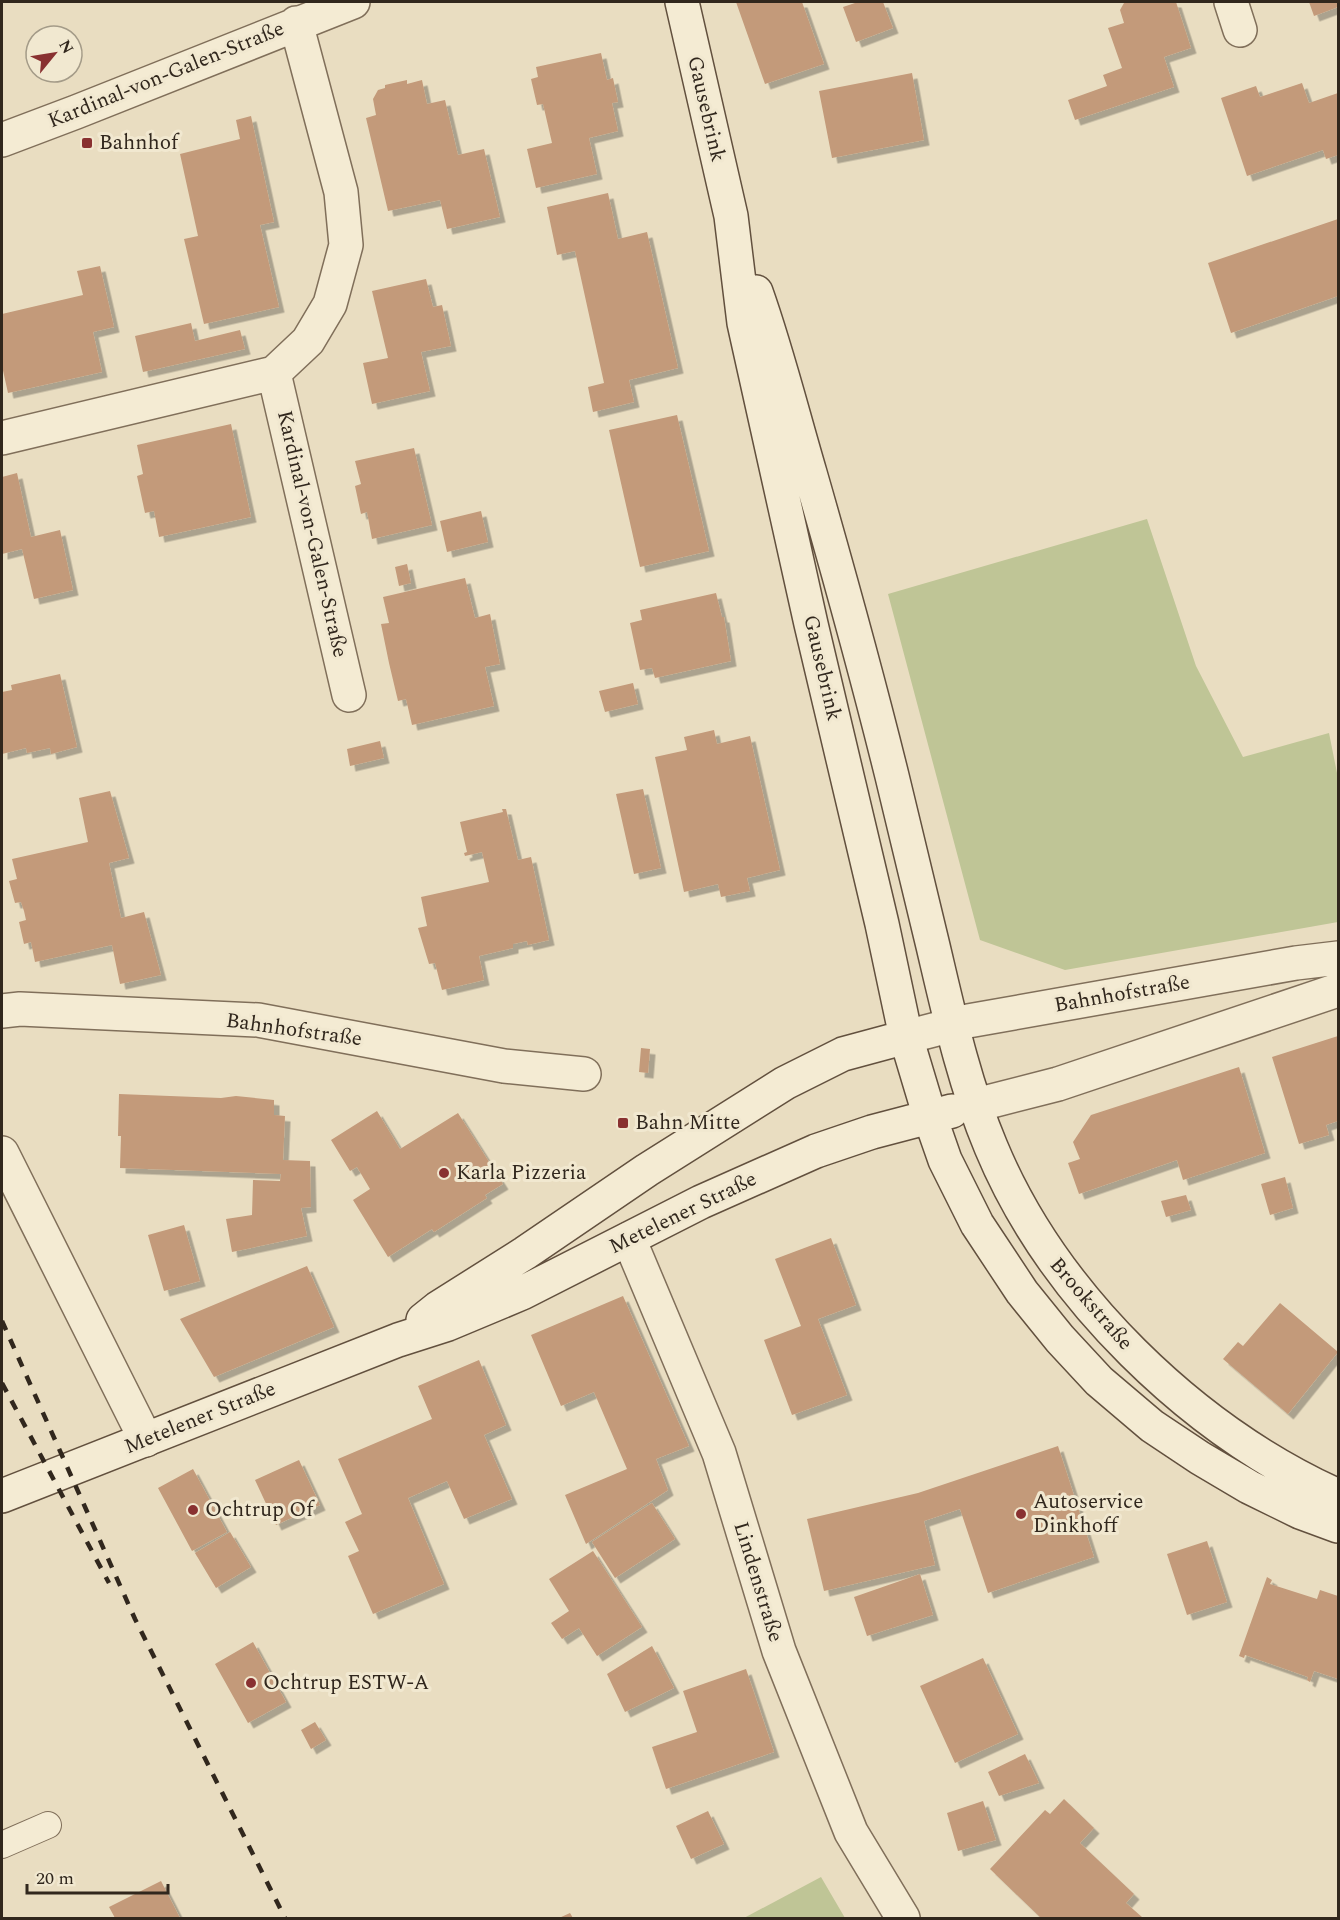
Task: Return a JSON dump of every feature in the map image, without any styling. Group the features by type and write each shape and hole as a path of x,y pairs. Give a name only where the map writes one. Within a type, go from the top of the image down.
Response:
{"main road":[{"name":"Kardinal-von-Galen-Straße","path":"2,140 353,2"},
{"name":"Gausebrink","path":"682,2 730,216 744,323 906,1036 930,1117"},
{"name":"Kardinal-von-Galen-Straße","path":"2,438 274,373 308,341 330,304 346,244 340,192 297,23"},
{"name":"Gausebrink","path":"730,216 766,319 842,586 884,747 951,1024"},
{"name":"Kardinal-von-Galen-Straße","path":"274,373 349,695"},
{"name":"Bahnhofstraße","path":"906,1036 951,1024 1296,963 1338,958"},
{"path":"976,1105 1058,1084 1338,990"},
{"name":"Bahnhofstraße","path":"2,1011 20,1009 258,1020 504,1066 584,1074"},
{"name":"Brookstraße","path":"951,1024 966,1079 991,1148 1023,1212 1046,1251 1093,1310 1146,1366 1211,1420 1285,1470 1338,1496"},
{"name":"Metelener Straße","path":"398,1340 438,1308 706,1132 785,1083 843,1054 906,1036"},
{"name":"Metelener Straße","path":"2,1496 398,1340 448,1324 522,1293 712,1197 816,1151 872,1132 976,1105"},
{"name":"Brookstraße","path":"930,1117 945,1160 977,1224 1022,1292 1060,1339 1099,1381 1152,1426 1200,1458 1259,1492 1300,1512 1338,1526"},
{"path":"2,1153 146,1440"},
{"name":"Lindenstraße","path":"629,1239 719,1453 779,1651 850,1832 903,1918"}],"lane":[{"path":"2,1845 48,1825"}],"green space":[{"path":"1147,519 1196,666 1243,757 1329,733 1338,778 1338,922 1065,970 980,940 888,594"},
{"path":"821,1877 845,1918 744,1918"}],"building":[{"path":"736,2 802,2 824,64 765,84"},
{"path":"858,2 883,2 893,28 856,42 843,7"},
{"path":"1176,2 1191,48 1164,57 1174,87 1075,120 1068,100 1107,86 1103,75 1122,68 1108,28 1124,23 1120,10 1124,3"},
{"path":"1309,2 1338,2 1338,7 1314,16"},
{"path":"601,53 607,80 613,78 618,102 612,103 618,131 589,138 597,174 536,188 527,149 552,143 543,104 537,105 531,79 538,77 536,67"},
{"path":"912,73 924,140 832,158 819,91"},
{"path":"407,80 407,84 422,80 427,104 445,100 458,155 484,149 500,217 447,229 440,200 388,211 366,118 376,115 373,99 378,90 385,88 385,85"},
{"path":"1302,83 1309,103 1338,93 1338,155 1326,159 1323,150 1247,176 1221,98 1256,86 1260,97"},
{"path":"251,116 274,222 260,225 279,307 204,324 184,239 198,236 180,154 240,139 236,120"},
{"path":"608,193 618,239 647,232 678,368 629,380 634,402 593,412 588,387 604,383 575,251 557,255 547,207"},
{"path":"1338,219 1338,296 1231,333 1208,263"},
{"path":"100,266 114,327 93,332 102,372 8,393 2,366 2,314 83,295 77,271"},
{"path":"426,279 433,307 442,305 451,346 421,352 430,391 372,404 363,363 388,358 372,291"},
{"path":"191,323 195,341 240,330 245,349 143,372 135,336"},
{"path":"677,415 709,551 640,567 609,430"},
{"path":"231,424 251,517 159,537 154,511 145,513 137,476 143,474 137,445"},
{"path":"414,448 432,525 372,539 367,512 361,514 355,486 361,484 355,461"},
{"path":"17,473 31,537 60,530 73,590 34,599 22,549 2,554 2,477"},
{"path":"481,511 488,542 447,552 440,521"},
{"path":"407,564 411,583 399,586 395,567"},
{"path":"465,578 475,618 490,614 500,664 485,667 494,706 412,725 406,699 398,701 389,663 381,624 389,623 383,597"},
{"path":"716,593 722,617 724,617 731,661 655,678 652,668 640,670 630,623 642,620 640,610"},
{"path":"60,674 77,747 51,754 50,748 27,753 26,748 2,754 2,692 12,690 11,685"},
{"path":"633,683 638,704 605,712 599,691"},
{"path":"714,730 717,744 750,736 780,870 747,878 750,891 721,897 718,884 684,892 655,757 687,750 684,737"},
{"path":"380,741 384,758 350,766 347,749"},
{"path":"643,789 661,868 634,874 616,794"},
{"path":"110,791 129,858 109,863 121,918 144,912 161,975 120,984 112,945 35,962 31,942 24,944 19,922 26,920 24,911 21,902 15,903 9,881 17,879 12,859 88,842 79,798"},
{"path":"502,809 506,809 518,860 531,857 549,940 528,945 527,941 513,944 513,948 479,956 484,980 442,990 435,963 429,964 418,928 427,926 421,897 489,882 482,852 465,856 464,853 467,852 460,822 503,812"},
{"path":"1338,1036 1338,1121 1326,1125 1329,1135 1299,1144 1272,1057"},
{"path":"641,1048 650,1049 648,1073 639,1072"},
{"path":"1239,1067 1265,1153 1183,1180 1177,1160 1079,1194 1068,1163 1080,1159 1073,1142 1091,1115"},
{"path":"119,1094 221,1098 236,1096 274,1100 274,1115 285,1116 283,1160 310,1161 311,1207 301,1208 307,1236 232,1252 226,1219 252,1215 253,1180 280,1181 281,1174 120,1168"},
{"path":"377,1111 400,1149 458,1113 503,1184 485,1195 487,1198 434,1232 432,1229 388,1257 353,1200 370,1189 357,1167 350,1171 331,1140"},
{"path":"1285,1177 1293,1208 1270,1215 1261,1184"},
{"path":"1186,1195 1191,1210 1166,1217 1161,1201"},
{"path":"184,1225 200,1281 164,1291 148,1235"},
{"path":"831,1238 856,1305 818,1319 847,1395 792,1415 764,1340 801,1326 775,1259"},
{"path":"307,1266 334,1327 214,1377 180,1319"},
{"path":"623,1296 689,1446 656,1459 668,1490 586,1544 565,1495 627,1469 594,1392 561,1406 531,1335"},
{"path":"1280,1303 1338,1352 1288,1414 1223,1359 1238,1342 1243,1346"},
{"path":"479,1360 506,1425 484,1435 512,1499 464,1519 447,1481 408,1498 444,1584 373,1614 348,1556 359,1551 345,1522 362,1514 338,1459 432,1419 418,1386"},
{"name":"Autoservice Dinkhoff","path":"1058,1446 1094,1557 988,1593 960,1509 924,1521 935,1565 824,1591 807,1519 918,1493"},
{"path":"299,1460 320,1505 276,1525 255,1480"},
{"name":"Ochtrup Of","path":"193,1469 227,1532 192,1551 158,1488"},
{"path":"652,1503 675,1539 615,1578 592,1542"},
{"path":"230,1532 251,1567 216,1588 195,1553"},
{"path":"1207,1541 1227,1602 1187,1615 1167,1554"},
{"path":"593,1551 642,1627 597,1656 579,1628 562,1639 551,1623 569,1611 549,1579"},
{"path":"920,1574 933,1615 867,1636 854,1597"},
{"path":"1267,1577 1272,1580 1270,1584 1317,1599 1320,1590 1338,1596 1338,1679 1314,1671 1310,1682 1307,1680 1308,1677 1245,1655 1244,1658 1239,1656"},
{"name":"Ochtrup ESTW-A","path":"253,1642 286,1702 248,1723 215,1664"},
{"path":"652,1646 674,1688 625,1712 607,1674"},
{"path":"983,1658 1018,1734 955,1763 920,1686"},
{"path":"746,1669 774,1752 666,1789 652,1747 697,1732 683,1691"},
{"path":"315,1722 326,1740 311,1749 301,1730"},
{"path":"1025,1754 1039,1783 999,1796 988,1772"},
{"path":"1064,1799 1094,1828 1080,1843 1134,1894 1126,1903 1143,1918 1041,1918 990,1869 1045,1810 1050,1814"},
{"path":"983,1801 996,1840 958,1851 947,1813"},
{"path":"708,1811 724,1844 691,1859 676,1826"},
{"path":"161,1881 180,1918 115,1918 109,1907"},
{"path":"570,1913 573,1918 559,1918"}],"railway":[{"path":"2,1321 135,1619 285,1918"},
{"path":"2,1383 109,1583"}],"place":[{"name":"Bahnhof","path":"87,143"},
{"name":"Bahn Mitte","path":"623,1123"},
{"name":"Karla Pizzeria","path":"444,1173"},
{"name":"Ochtrup Of","path":"193,1510"},
{"name":"Autoservice Dinkhoff","path":"1021,1514"},
{"name":"Ochtrup ESTW-A","path":"251,1683"}]}
